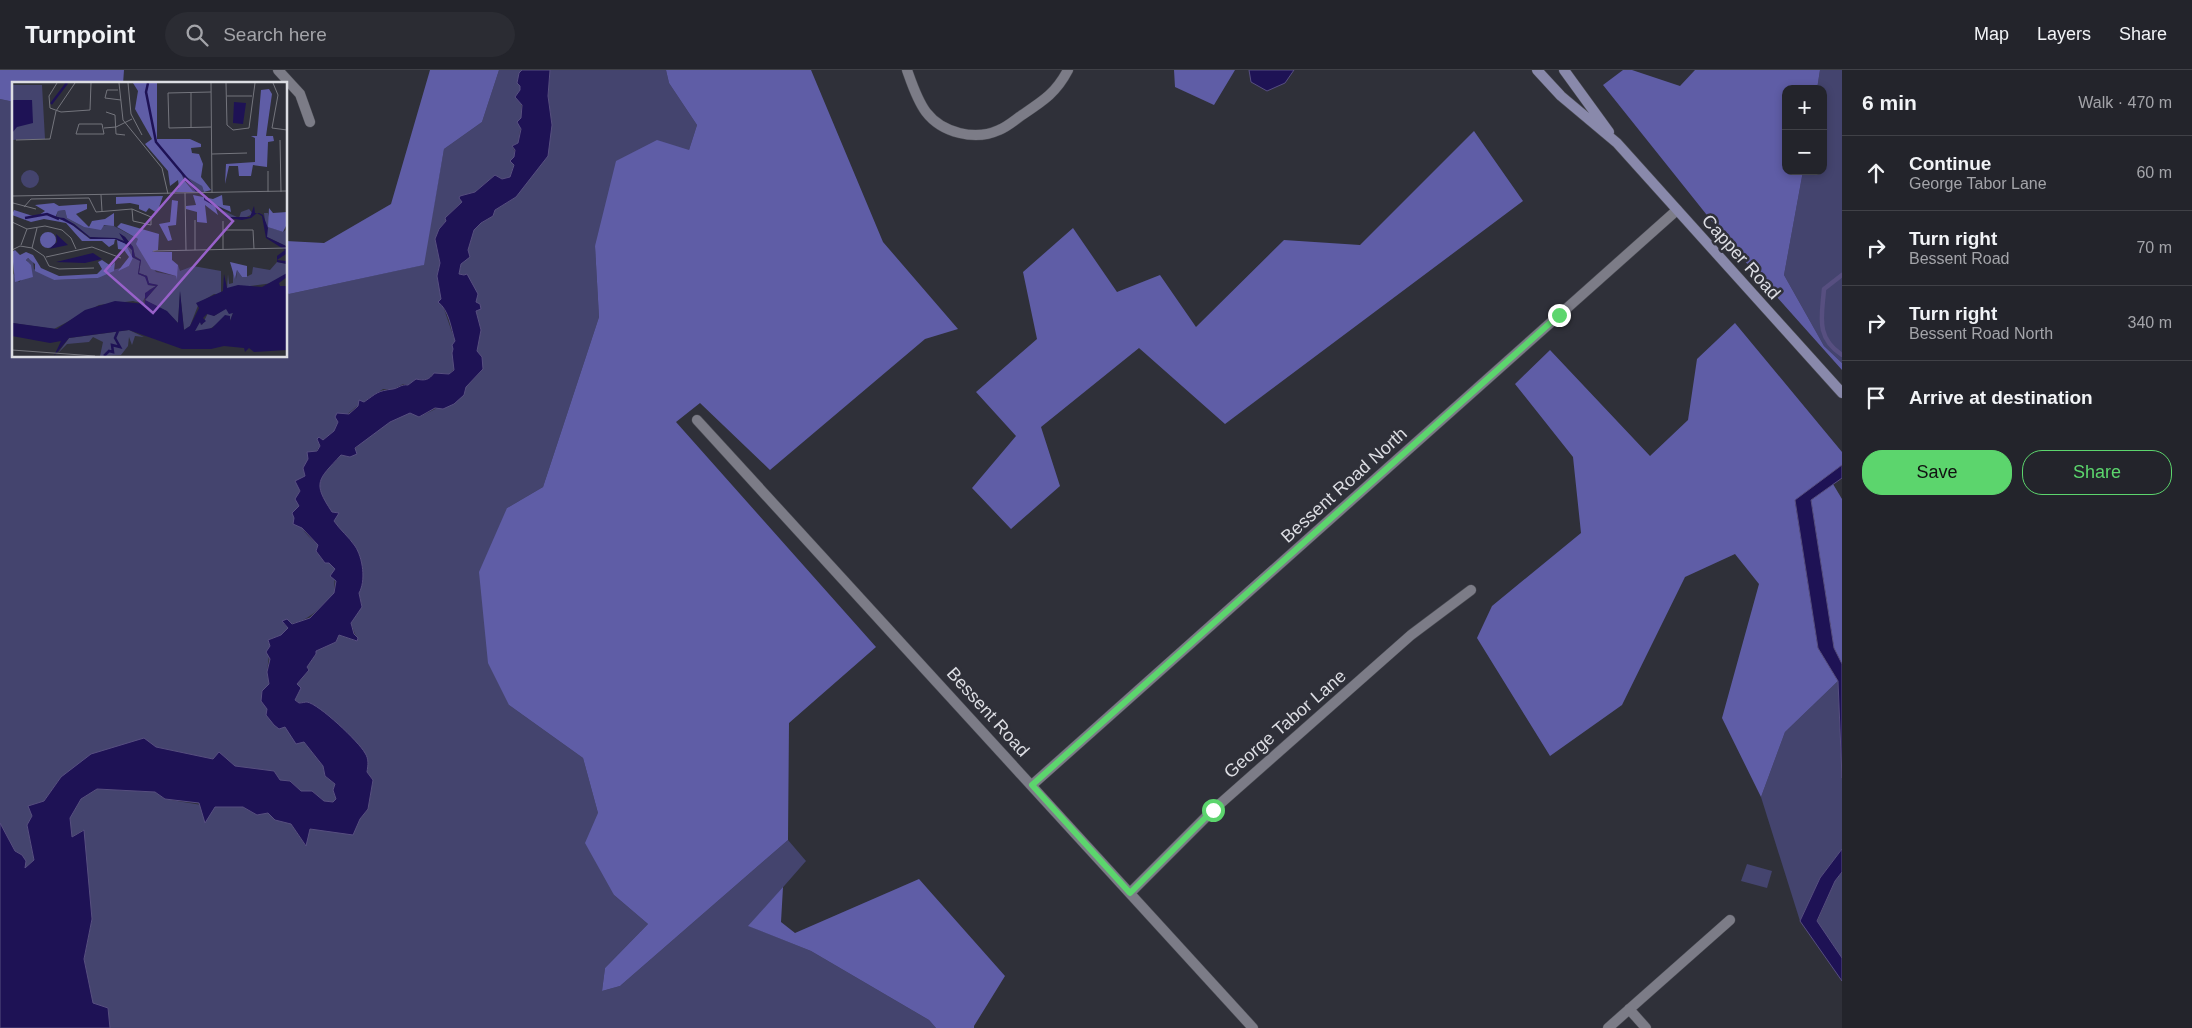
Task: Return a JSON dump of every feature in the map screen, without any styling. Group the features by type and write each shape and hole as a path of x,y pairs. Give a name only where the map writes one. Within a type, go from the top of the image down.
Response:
{"street":[{"path":"278,70 300,94 310,122"},
{"path":"907,70 918,100 927,113 940,125 960,134 980,134 999,130 1050,96 1061,84 1068,70"},
{"name":"Capper Road","path":"1537,70 1561,96 1616,143"},
{"name":"Capper Road","path":"1564,70 1616,143 1842,393"},
{"name":"Bessent Road North","path":"1032,785 1677,210"},
{"name":"Bessent Road","path":"697,420 1253,1028"},
{"name":"George Tabor Lane","path":"1130,893 1213,810 1411,635 1471,590"},
{"path":"1608,1028 1730,920"},
{"path":"1629,1009 1646,1028"}],"shaded area":[{"path":"0,70 124,70 123,82 12,82 12,102 0,99"},
{"path":"430,70 499,70 482,122 444,149 424,265 288,294 288,241 324,243 391,204"},
{"path":"499,70 522,70 519,73 521,126 518,143 512,146 515,157 510,177 502,179 495,175 475,192 460,196 462,202 445,218 446,221 439,229 435,239 440,263 437,276 443,306 455,341 452,353 454,369 449,374 434,373 427,379 416,379 408,385 403,384 394,389 383,389 338,422 334,431 323,440 319,437 317,439 320,446 303,468 305,476 299,493 302,527 318,545 316,551 325,563 329,563 335,569 334,593 312,614 299,621 284,624 288,628 281,635 268,640 270,646 267,672 269,685 285,727 304,742 323,766 325,776 335,784 333,790 336,799 334,802 324,801 312,791 301,791 290,781 280,780 274,771 234,766 219,753 213,759 156,747 61,777 44,801 28,806 32,816 27,825 34,860 24,869 22,855 15,851 0,823 0,99 12,102 12,358 288,358 288,294 423,265 444,149 482,122"},
{"path":"522,70 550,70 548,96 552,125 548,156 516,197 495,210 493,216 474,230 468,250 470,257 461,264 459,274 467,274 478,294 476,302 480,304 481,309 476,311 481,330 477,351 482,357 483,369 466,387 464,395 454,404 443,409 435,408 419,417 410,413 390,422 355,448 357,454 350,457 341,455 327,470 320,482 322,494 332,512 339,513 334,521 358,551 363,569 359,593 362,607 351,623 354,634 358,638 357,641 339,635 336,642 316,651 307,667 309,670 297,684 301,688 295,700 299,703 307,702 313,704 320,709 347,733 365,753 368,760 367,772 373,780 368,809 360,819 353,835 310,829 306,846 291,824 275,820 268,813 257,815 243,807 215,807 205,823 199,803 165,799 155,792 97,789 81,799 70,818 72,837 84,830 92,919 84,959 93,1003 108,1008 110,1028 0,1028 0,823 15,851 22,855 26,861 25,868 34,860 27,825 32,816 28,806 44,801 61,777 91,754 144,738 156,747 213,759 219,752 235,766 274,771 280,780 290,781 301,791 312,791 324,801 333,802 336,799 333,790 335,784 325,776 323,766 304,742 296,744 285,727 279,729 274,725 266,715 267,709 261,701 262,691 269,684 267,672 270,659 266,652 270,646 268,640 281,635 288,628 282,621 287,619 292,624 310,618 334,593 336,581 330,576 335,569 329,563 325,563 316,551 318,545 302,528 293,524 294,518 292,513 299,506 295,499 300,491 295,481 305,476 303,468 308,459 307,452 317,451 320,446 317,439 319,437 323,440 334,431 338,422 335,417 337,413 349,414 358,406 359,400 364,402 375,394 408,385 416,379 426,379 434,373 449,374 454,370 452,345 455,341 447,314 438,302 441,299 437,276 440,263 435,239 439,229 446,221 445,218 462,202 459,198 460,196 475,192 495,175 502,179 510,177 514,165 510,161 514,157 515,150 512,146 518,143 521,129 517,122 521,118 522,105 515,97 520,90 520,86 517,83 519,73"},
{"path":"550,70 666,70 669,83 697,125 689,150 595,246 599,317 543,487 507,508 509,705 583,758 598,813 614,895 648,924 605,968 602,991 620,986 788,840 806,861 749,926 811,951 929,1020 936,1028 110,1028 108,1008 93,1004 84,959 92,919 83,830 72,837 70,818 81,799 97,789 155,792 165,799 214,807 243,807 257,815 268,813 275,820 291,824 305,845 310,829 353,834 360,819 368,809 373,780 367,772 368,761 308,702 299,703 295,700 299,692 297,684 309,670 307,667 316,651 336,642 339,635 356,641 358,638 351,623 362,606 359,593 363,570 358,551 334,521 338,513 332,512 326,502 322,494 320,482 327,470 341,455 350,457 368,436 385,425 410,412 419,417 464,395 466,387 483,369 477,351 481,330 476,311 476,302 467,274 459,274 461,264 468,250 474,230 493,216 495,210 516,197 552,125 548,96"},
{"path":"666,70 811,70 883,242 958,329 925,339 770,470 700,403 676,422 876,647 789,723 788,840 620,986 602,991 605,968 648,924 614,895 585,843 598,813 583,758 509,705 488,663 479,572 507,508 543,487 599,317 595,246 616,161 657,140 689,150 697,125 669,83"},
{"path":"1174,70 1235,70 1214,105 1175,87"},
{"path":"1249,70 1294,70 1285,83 1267,91 1251,82"},
{"path":"1623,70 1632,70 1680,86 1695,70 1820,70 1818,85 1782,85 1782,175 1802,175 1784,275 1824,346 1842,363 1842,370 1734,249 1603,85"},
{"path":"1820,70 1842,70 1842,363 1824,346 1784,275 1802,175 1827,175 1827,85 1818,85"},
{"path":"1474,131 1523,201 1225,424 1139,348 1041,427 1060,486 1011,529 972,488 1016,436 976,392 1037,339 1023,272 1073,228 1117,292 1160,275 1196,327 1284,240 1360,245"},
{"path":"1735,323 1842,452 1842,465 1795,501 1818,648 1838,681 1785,732 1761,797 1722,718 1759,584 1735,554 1685,577 1622,705 1550,756 1477,638 1492,606 1581,533 1573,457 1515,384 1550,350 1650,456 1688,420 1697,359"},
{"path":"1842,465 1842,478 1811,500 1834,648 1842,664 1842,778 1838,681 1818,648 1795,500"},
{"path":"1833,484 1842,499 1842,664 1834,648 1811,500"},
{"path":"1838,681 1842,778 1842,849 1820,878 1800,921 1761,797 1785,732"},
{"path":"1842,849 1842,872 1835,881 1817,921 1842,958 1842,981 1800,921 1820,878"},
{"path":"1747,864 1772,871 1767,888 1741,881"},
{"path":"1842,872 1842,958 1817,922 1835,881"},
{"path":"919,879 1005,976 974,1028 936,1028 929,1020 811,951 748,926 783,887 781,922 795,933"}],"waterway":[{"path":"1842,275 1824,289 1822,317 1822,325 1828,341 1842,355"}],"route":[{"path":"1213,810 1130,893 1032,785 1559,315"}]}
